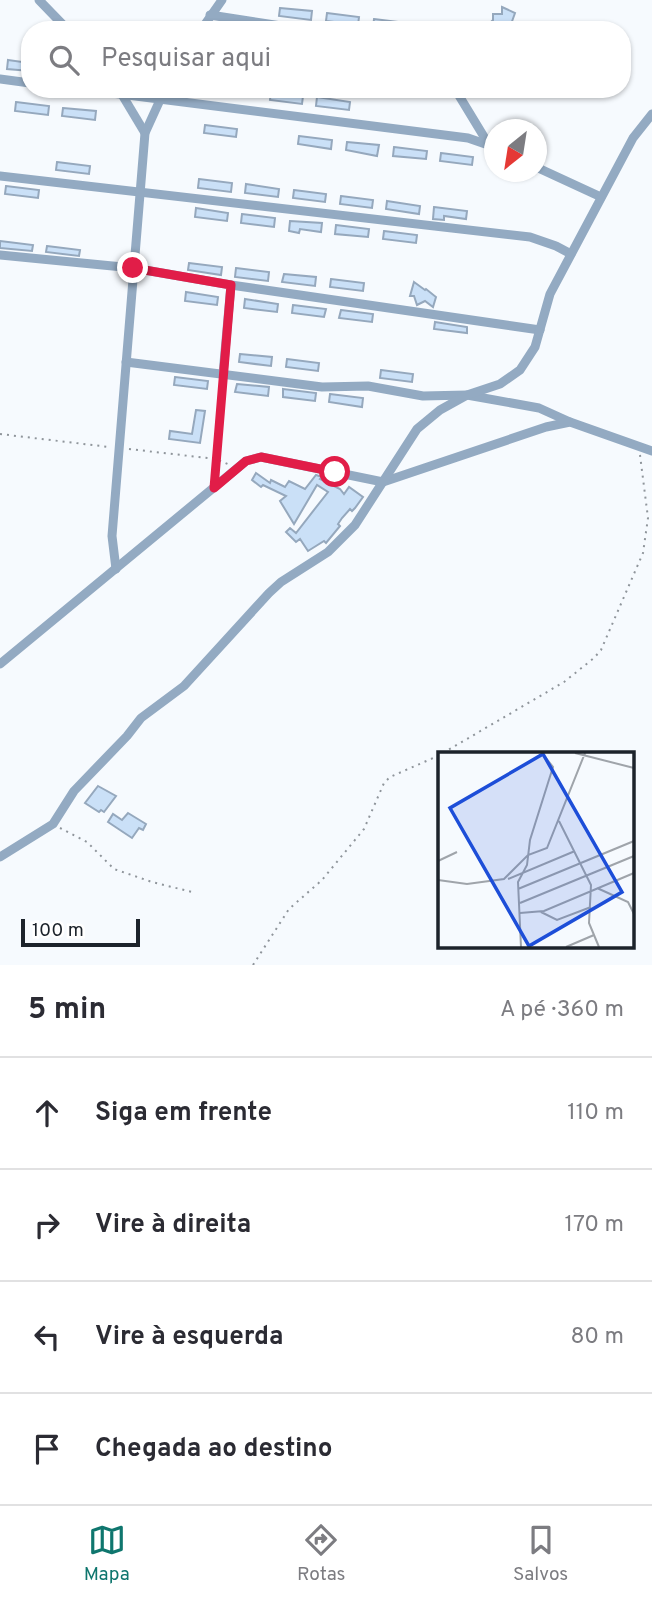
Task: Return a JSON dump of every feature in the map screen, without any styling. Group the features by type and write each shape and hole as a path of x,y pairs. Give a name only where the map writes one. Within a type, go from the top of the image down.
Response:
{"street":[{"path":"39,0 59,21"},
{"path":"206,21 222,0"},
{"path":"210,15 249,21"},
{"path":"0,79 21,82"},
{"path":"124,98 145,133"},
{"path":"150,98 468,138 484,143"},
{"path":"461,98 484,134"},
{"path":"116,569 112,536 145,133 160,100"},
{"path":"0,857 53,824 74,791 141,718 184,686 281,582 328,552 355,525 417,429 440,410 467,395 500,384 520,370 535,347 550,293 634,138 652,114"},
{"path":"547,172 601,197"},
{"path":"0,176 530,237 571,254"},
{"path":"0,255 133,268 540,330"},
{"path":"223,374 231,285"},
{"path":"126,362 322,387 368,386 423,396 467,395 539,408 652,451"},
{"path":"0,664 246,461 261,457 383,482 546,427 570,422"}],"path":[{"path":"214,488 223,374"},
{"path":"445,752 564,682 601,650 643,553 648,518 639,445"},
{"path":"253,965 289,909 322,880 364,828 384,783 390,777 438,756"},
{"path":"53,824 87,842 114,869 192,892"}],"building":[{"path":"502,7 515,13 512,21 492,21 493,14 502,14"},
{"path":"280,8 312,11 311,20 279,16"},
{"path":"327,13 359,17 358,21 326,21"},
{"path":"8,60 21,62 21,70 7,69"},
{"path":"270,98 303,98 302,104"},
{"path":"317,98 350,102 349,110 316,106"},
{"path":"16,102 49,106 48,115 15,111"},
{"path":"63,108 96,111 95,120 62,116"},
{"path":"205,125 237,129 236,137 204,133"},
{"path":"299,136 332,140 331,149 298,144"},
{"path":"347,142 379,145 377,156 346,150"},
{"path":"394,147 427,151 426,159 393,156"},
{"path":"441,153 473,157 472,165 440,161"},
{"path":"57,162 90,166 89,174 56,170"},
{"path":"199,179 232,183 231,192 198,188"},
{"path":"246,184 279,189 278,197 245,193"},
{"path":"6,186 39,190 38,198 5,194"},
{"path":"294,190 326,194 325,202 293,198"},
{"path":"341,196 373,200 372,208 340,204"},
{"path":"387,201 420,206 419,214 386,209"},
{"path":"434,207 467,211 466,219 444,216 444,220 433,219"},
{"path":"196,208 228,213 227,221 195,217"},
{"path":"242,214 275,218 274,227 241,223"},
{"path":"290,221 322,223 321,232 300,229 299,233 289,231"},
{"path":"336,225 369,229 368,237 335,234"},
{"path":"384,231 417,235 416,243 383,239"},
{"path":"0,241 33,245 32,251 0,248"},
{"path":"47,246 80,250 79,256 46,252"},
{"path":"189,263 222,267 221,275 188,270"},
{"path":"236,268 269,272 268,281 235,277"},
{"path":"284,274 316,277 315,286 282,282"},
{"path":"331,279 364,283 363,291 330,287"},
{"path":"414,282 436,297 433,307 425,301 417,305 414,296 410,296"},
{"path":"186,292 218,297 217,305 185,301"},
{"path":"245,299 278,304 277,312 244,308"},
{"path":"293,305 326,309 324,317 292,313"},
{"path":"341,310 373,314 372,322 339,318"},
{"path":"435,322 467,327 467,333 434,329"},
{"path":"240,354 272,357 271,366 239,362"},
{"path":"287,359 319,363 318,371 286,367"},
{"path":"381,370 413,374 412,382 380,378"},
{"path":"175,377 208,381 207,389 174,385"},
{"path":"237,384 269,387 268,396 235,392"},
{"path":"283,389 316,393 315,401 283,397"},
{"path":"330,394 363,398 362,407 329,402"},
{"path":"196,410 205,411 200,443 169,439 170,431 192,434"},
{"path":"256,473 270,483 271,480 285,487 289,481 305,489 316,475 344,494 349,487 363,497 352,511 350,509 342,518 338,524 340,526 326,543 324,541 308,551 300,539 296,542 286,532 290,528 296,533 328,492 317,485 294,524 280,501 286,496 263,485 261,487 252,480"},
{"path":"98,786 116,796 104,812 99,812 85,803"},
{"path":"128,813 146,824 143,830 139,828 132,838 108,822 113,814 122,820"}],"route":[{"path":"133,268 231,285 214,488 246,461 261,457 335,472"}]}
